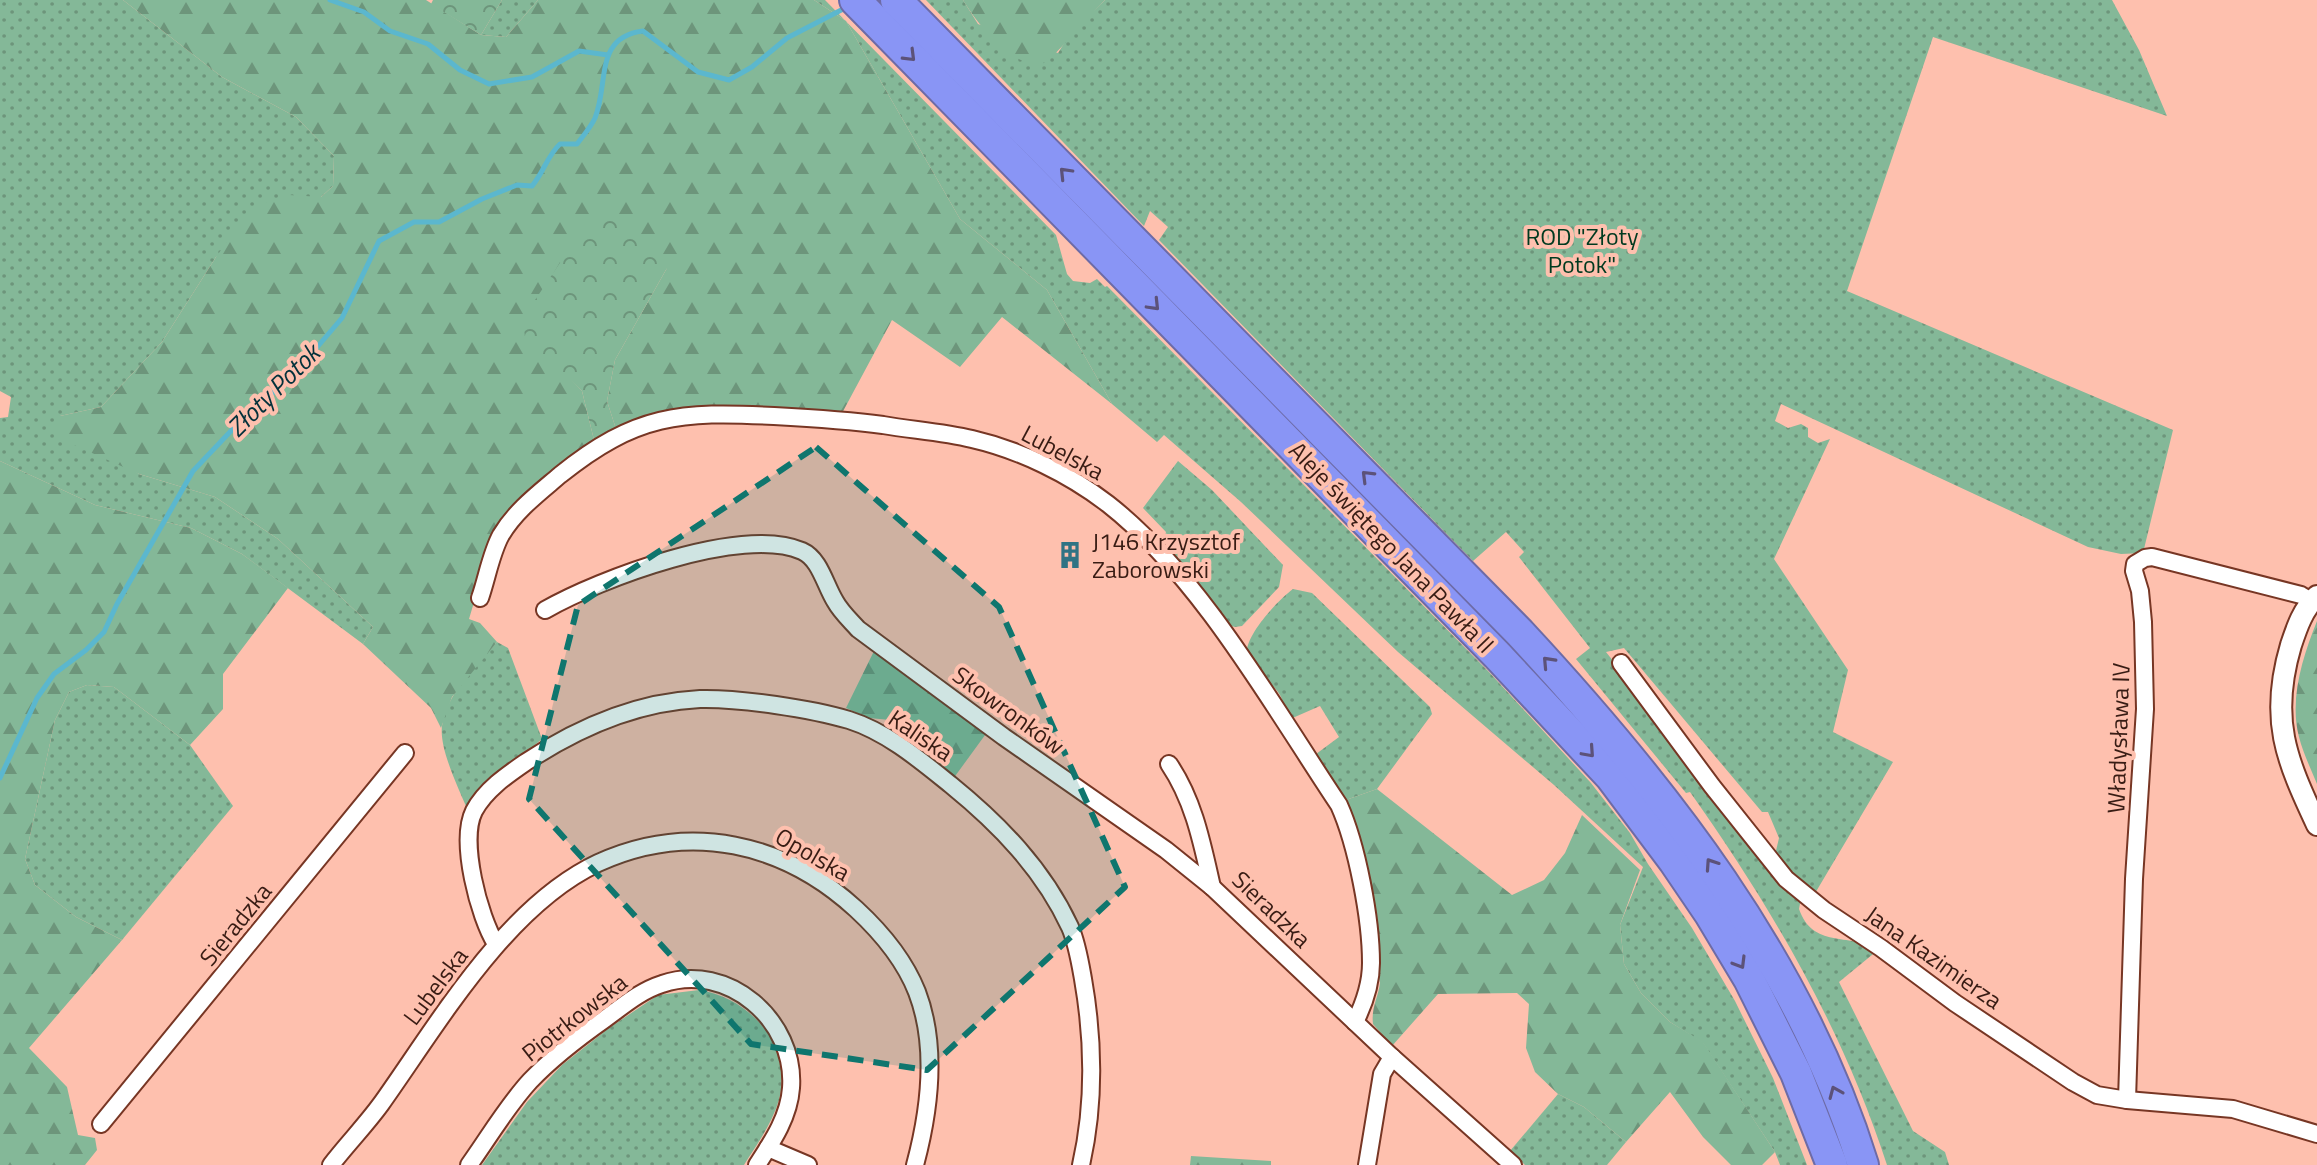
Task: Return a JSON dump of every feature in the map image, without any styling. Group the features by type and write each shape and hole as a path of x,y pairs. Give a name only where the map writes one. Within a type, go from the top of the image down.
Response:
{"highway":[{"name":"Aleje świętego Jana Pawła II","path":"855,0 1110,239 1520,633 1586,703 1667,802 1733,899 1796,1007 1842,1107 1863,1165"},
{"name":"Aleje świętego Jana Pawła II","path":"896,0 1110,239 1611,777 1682,871 1749,979 1796,1073 1832,1165"}],"street":[{"name":"Lubelska","path":"480,598 499,538 524,506 600,445 663,419 722,413 841,419 971,439 1001,447 1041,464 1076,482 1106,503 1155,548 1233,645 1339,805 1349,834 1367,916 1371,964 1364,1001 1355,1022"},
{"name":"Skowronków","path":"545,610 591,586 711,548 760,543 801,551 816,564 833,598 858,629 1004,737 1166,850 1212,887"},
{"name":"Władysława IV","path":"2127,1100 2134,879 2145,709 2143,622 2135,564 2152,557 2314,599"},
{"path":"2314,599 2300,619 2289,652 2280,710 2281,730 2292,770 2317,825"},
{"name":"Jana Kazimierza","path":"1621,663 1786,879 1955,1003 2097,1095 2233,1109 2317,1134"},
{"name":"Kaliska","path":"473,813 487,793 547,748 613,716 673,702 726,700 828,715 863,725 896,743 983,811 1007,835 1048,888 1071,928 1092,1043 1087,1140 1081,1165"},
{"name":"Sieradzka","path":"101,1124 405,753"},
{"name":"Sieradzka","path":"1169,764 1185,788 1193,808 1212,887 1392,1057"},
{"name":"Lubelska","path":"331,1165 380,1105 496,944 485,927 476,897 470,832 473,813"},
{"name":"Opolska","path":"496,944 565,884 597,864 630,852 698,841 727,843 757,849 803,870 849,903 888,941 906,967 918,993 925,1022 930,1085 925,1126 915,1165"},
{"name":"Piotrkowska","path":"469,1165 529,1082 563,1049 634,997 663,983 686,980 711,981 735,989 756,1004 773,1022 784,1043 790,1065 791,1088 787,1111 757,1165"},
{"path":"1367,1165 1382,1074 1392,1057 1513,1165"},
{"path":"768,1148 808,1165"}],"highlighted area":[{"path":"816,447 999,607 1125,887 927,1070 751,1044 529,799 578,605"}],"green space":[{"path":"0,0 123,0 222,77 296,117 334,156 333,186 321,197 216,257 162,342 101,407 60,416 139,474 215,497 278,539 373,627 363,644 242,554 191,528 95,505 0,461 0,418 8,417 11,397 0,391"},
{"path":"123,0 426,0 481,35 506,37 538,0 814,0 846,21 960,219 1047,290 1112,404 1002,317 960,367 892,320 841,415 723,408 616,429 607,401 615,360 667,268 564,373 582,391 594,440 539,482 494,535 469,619 480,623 497,642 452,697 441,728 431,708 363,644 373,627 278,539 215,497 139,474 54,436 60,416 101,407 162,342 252,207 289,195 321,197 333,186 334,156 296,117 222,77"},
{"path":"433,0 502,0 481,35 431,4"},
{"path":"502,0 538,0 506,37 481,35"},
{"path":"814,0 825,0 845,20"},
{"name":"ROD \"Złoty Potok\"","path":"926,0 963,0 978,24 1058,53 1068,37 1105,0 2112,0 2139,50 2167,116 1933,37 1847,291 2173,430 2143,553 2121,554 2088,547 1781,404 1775,421 1788,428 1801,424 1808,428 1808,437 1818,443 1830,439 1774,559 1848,670 1833,732 1893,762 1814,895 1795,882 1775,855 1779,838 1768,812 1762,812 1624,648 1606,652 1801,898 1799,909 1805,922 1822,935 1878,950 1839,982 1913,1131 1945,1152 1949,1165 1887,1165 1827,1018 1777,925 1690,792 1686,793 1576,659 1590,648 1519,557 1524,552 1506,532 1473,561 1159,240 1168,227 1150,211 1144,226"},
{"path":"963,0 1105,0 1048,60 1032,63 1020,60 997,43"},
{"path":"847,22 1056,235 1067,274 1073,281 1090,283 1097,279 1107,286 1489,672 1591,783 1630,833 1735,1001 1773,1078 1807,1165 1780,1165 1775,1152 1703,1043 1670,1022 1641,993 1624,964 1620,925 1643,867 1554,785 1398,652 1241,502 1164,435 1157,442 1112,404 1047,290 960,219"},
{"path":"605,215 658,252 667,268 615,360 607,401 616,429 594,440 582,391 525,338 523,318 590,218"},
{"path":"0,461 95,505 191,528 242,554 288,588 223,674 223,709 190,745 114,687 87,685 69,692 55,720 25,859 35,885 76,917 122,940 29,1048 67,1087 78,1135 95,1138 97,1150 85,1165 0,1165"},
{"path":"1178,461 1212,490 1283,565 1279,587 1242,626 1225,624 1164,540 1166,532 1143,508"},
{"path":"1293,589 1312,593 1430,707 1432,714 1377,789 1343,801 1312,757 1339,737 1320,706 1288,720 1280,695 1247,656 1250,639 1256,629"},
{"path":"2317,621 2317,784 2301,743 2296,708 2303,663"},
{"path":"497,642 508,648 542,739 498,776 468,811 447,757 442,726 456,692"},
{"path":"875,649 988,731 953,779 909,746 908,735 890,720 869,718 846,708"},
{"path":"87,685 114,687 190,745 233,806 122,940 76,917 35,885 25,859 55,720 69,692"},
{"path":"1377,789 1512,895 1544,880 1565,853 1582,815 1640,870 1620,925 1624,964 1641,993 1670,1022 1703,1042 1775,1152 1762,1165 1731,1165 1703,1137 1670,1092 1626,1142 1584,1107 1558,1094 1535,1072 1526,1048 1529,1004 1517,993 1438,994 1392,1046 1373,1024 1380,983 1343,801"},
{"path":"699,990 735,1003 750,1014 763,1027 780,1061 782,1080 776,1109 744,1165 482,1165 527,1102 562,1065 658,995"},
{"path":"1558,1094 1584,1107 1626,1142 1607,1165 1525,1165 1510,1151"},
{"path":"1191,1156 1271,1161 1271,1165 1190,1165"}],"waterway":[{"path":"330,0 364,12 390,31 428,44 460,70 489,84 532,77 579,51 608,55"},
{"name":"Złoty Potok","path":"0,778 37,698 54,674 104,632 193,471 248,413 290,379 342,318 379,241 414,222 439,222 517,185 532,186 560,144 577,144 591,125 599,104 610,52 627,35 643,31 698,72 729,80 752,67 787,38 849,6"}],"place":[{"name":"J146 Krzysztof Zaborowski","path":"1070,555"}]}
